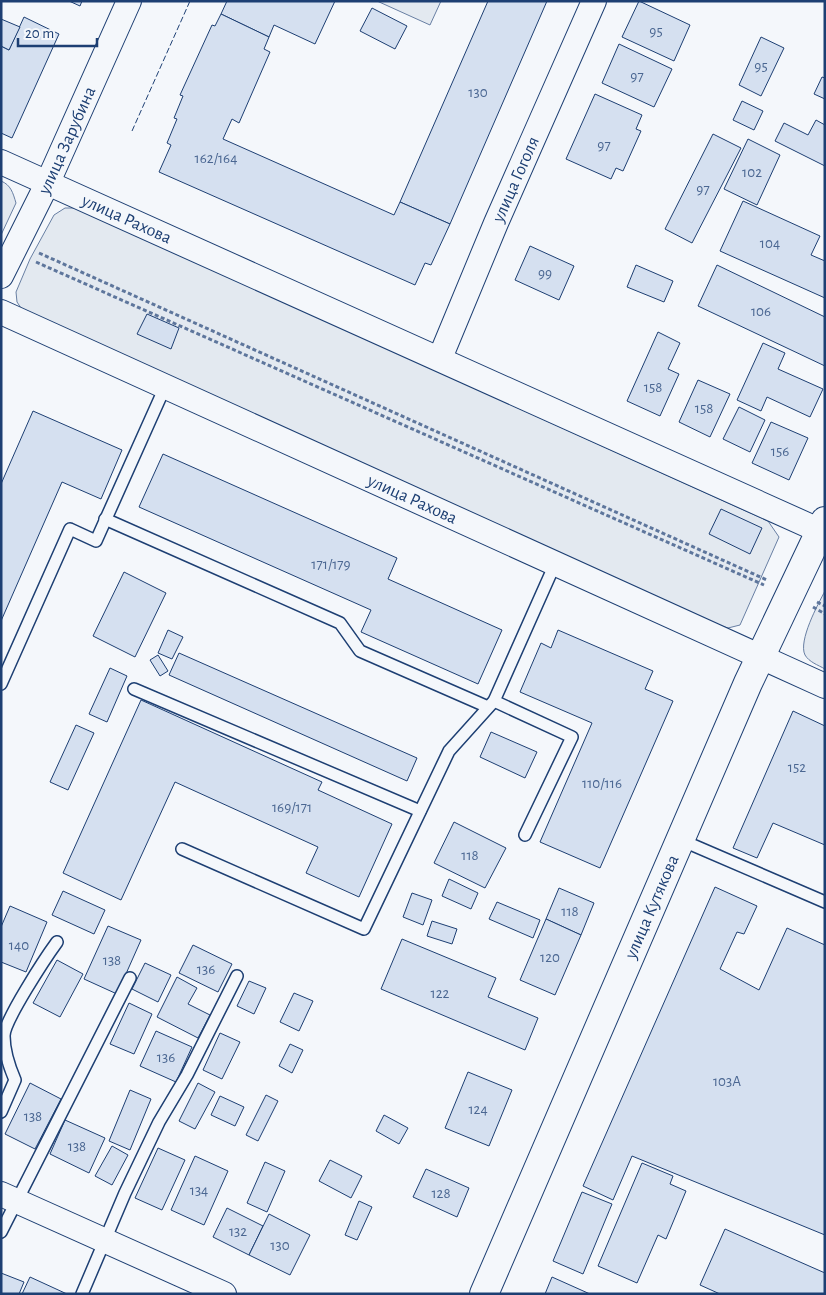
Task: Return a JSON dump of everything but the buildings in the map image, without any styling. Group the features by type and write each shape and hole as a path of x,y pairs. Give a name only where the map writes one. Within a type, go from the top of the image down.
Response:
{"street":[{"name":"улица Зарубина","path":"1,276 48,182 129,1"},
{"name":"улица Гоголя","path":"440,358 496,223 594,1"},
{"name":"улица Рахова","path":"1,162 823,528"},
{"name":"улица Рахова","path":"1,312 825,686"},
{"name":"улица Кутякова","path":"484,1294 761,656 823,528"},
{"path":"9,1197 105,1240 211,1291"}],"lane":[{"path":"1,684 70,528 96,541 165,387"},
{"path":"105,519 340,623 360,651 572,737 525,835"},
{"path":"182,849 364,929 449,751 491,704 555,564"},
{"path":"134,689 420,811"},
{"path":"681,840 825,902"},
{"path":"1,1112 15,1080 7,1060 3,1034 34,976 57,942"},
{"path":"82,1294 159,1122 188,1075 237,976"},
{"path":"1,1232 9,1197 130,978"}],"path":[{"path":"15,248 791,594 825,614"},
{"path":"15,248 791,594"}],"shaded area":[{"path":"377,1 441,1 430,25"},
{"path":"1,181 9,187 16,203 1,235"},
{"path":"65,208 76,208 768,521 779,537 740,625 728,628 718,625 23,311 17,302 16,292 30,259 54,215"},
{"path":"825,591 825,669 809,660 805,655 804,641 806,632"}],"fence":[{"path":"132,131 190,1"}]}
